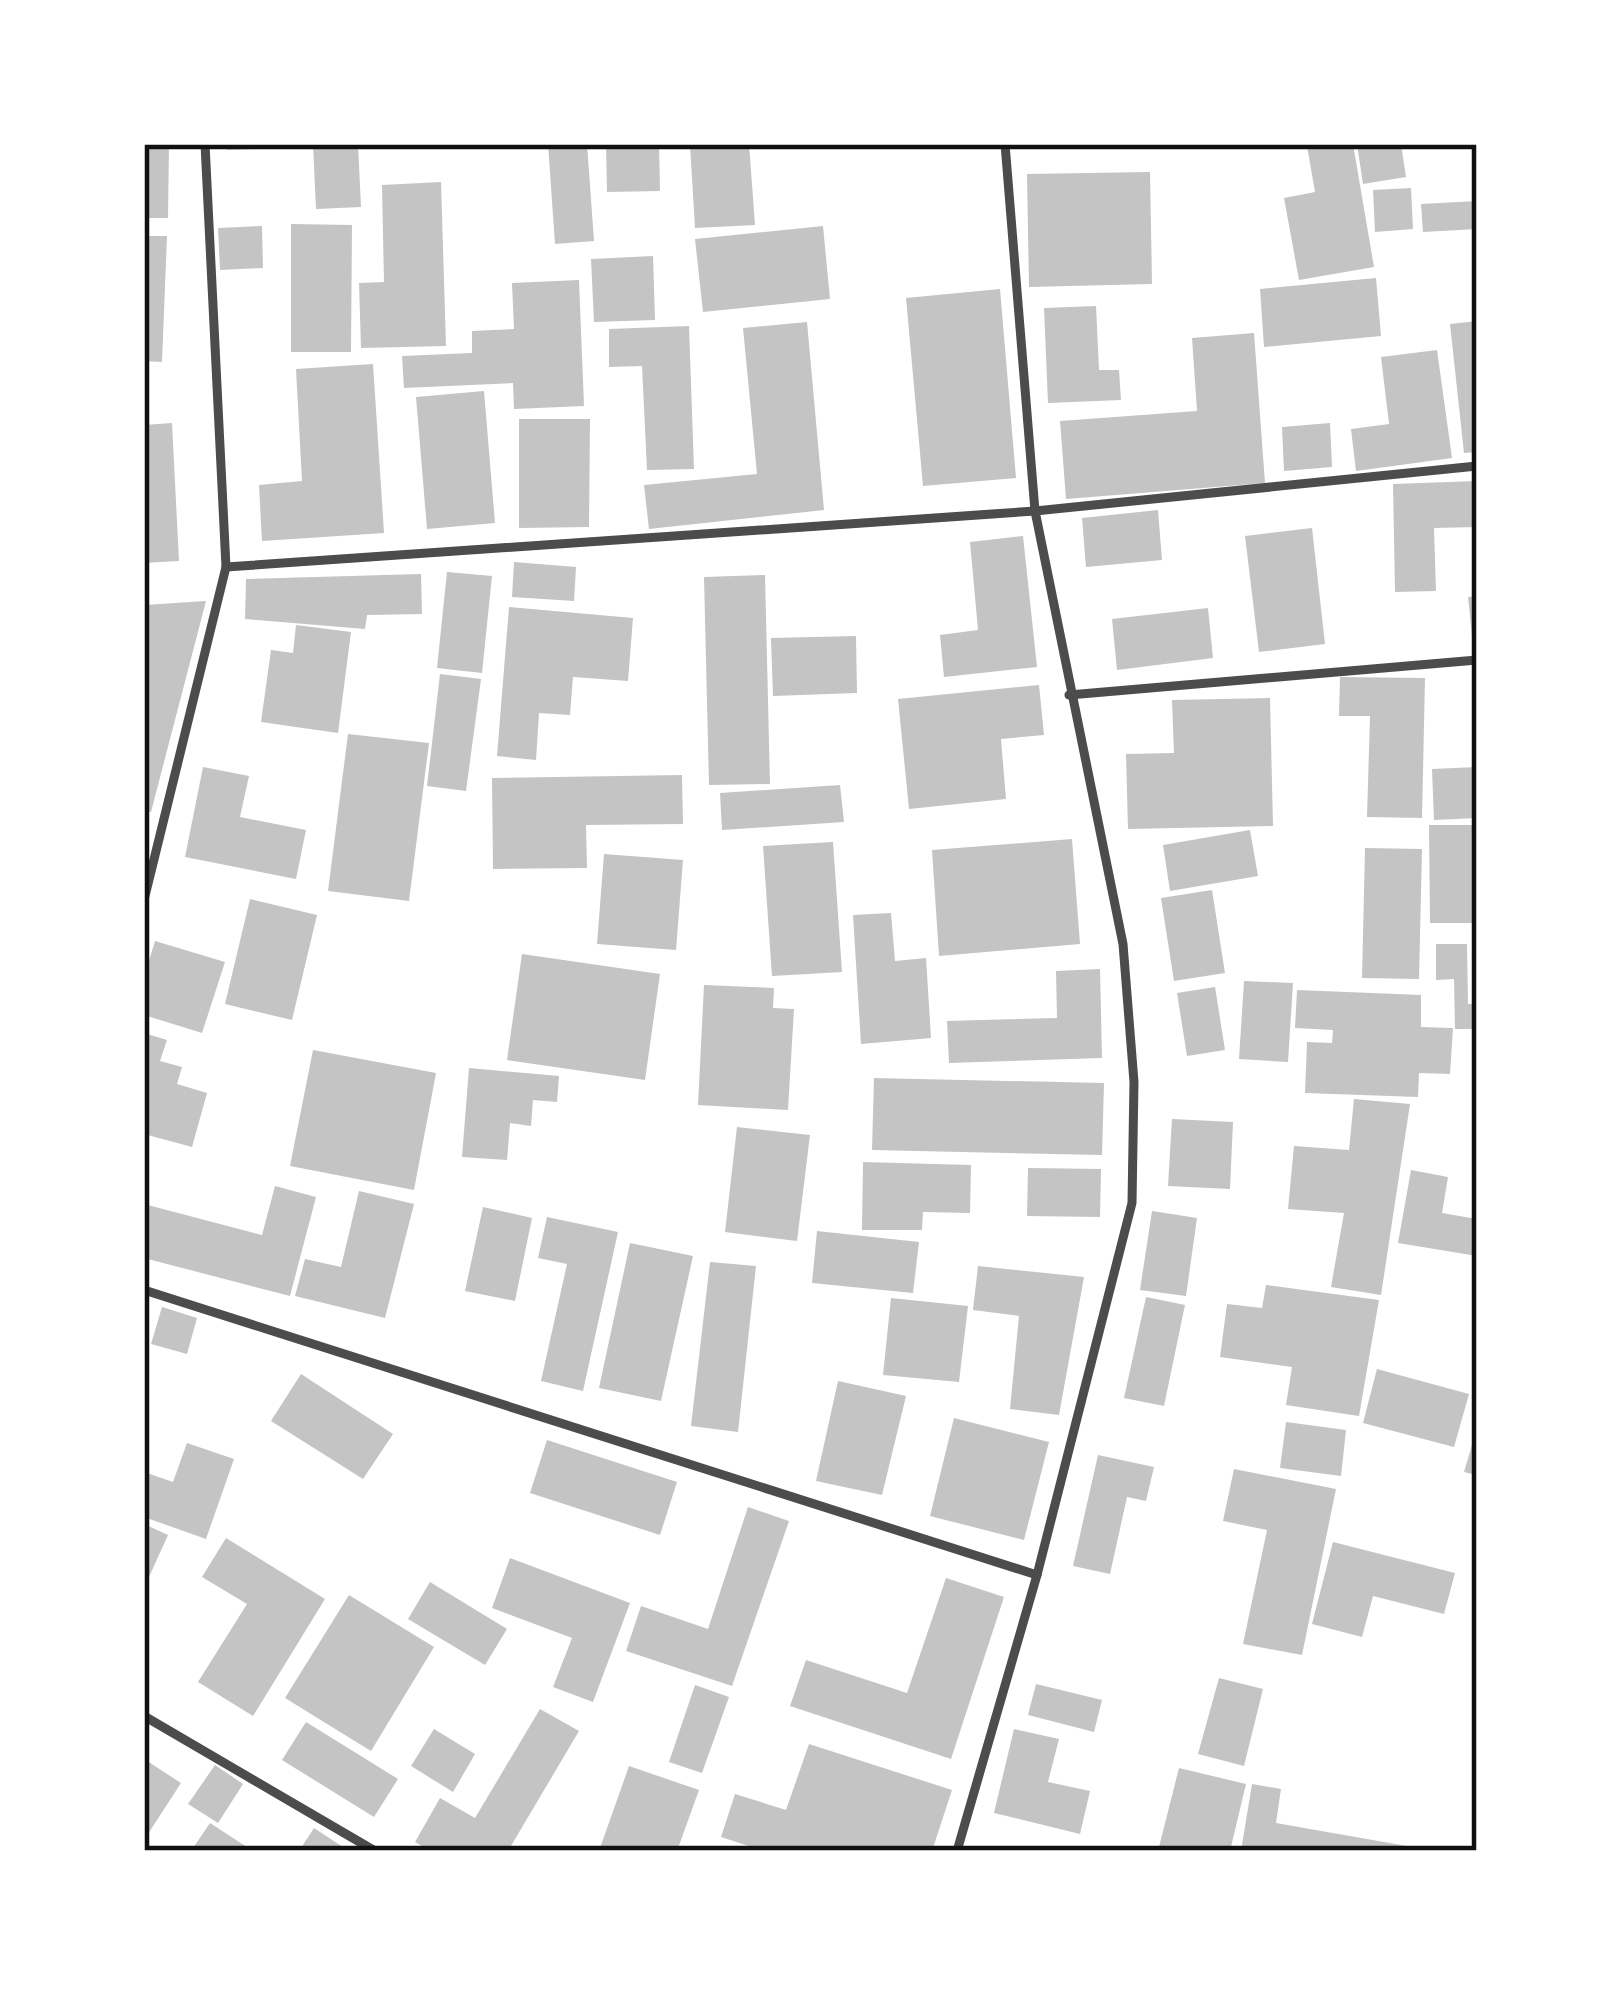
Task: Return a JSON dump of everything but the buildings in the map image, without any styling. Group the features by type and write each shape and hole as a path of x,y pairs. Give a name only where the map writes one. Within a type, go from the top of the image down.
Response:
{"lane":[{"path":"144,900 226,567 205,144"},
{"path":"957,1851 1037,1575 1132,1203 1134,1082 1123,944 1035,511 1005,144"},
{"path":"226,567 1035,511 1477,466"},
{"path":"1070,695 1477,659"},
{"path":"144,1291 1037,1575"},
{"path":"144,1716 375,1851"}]}
